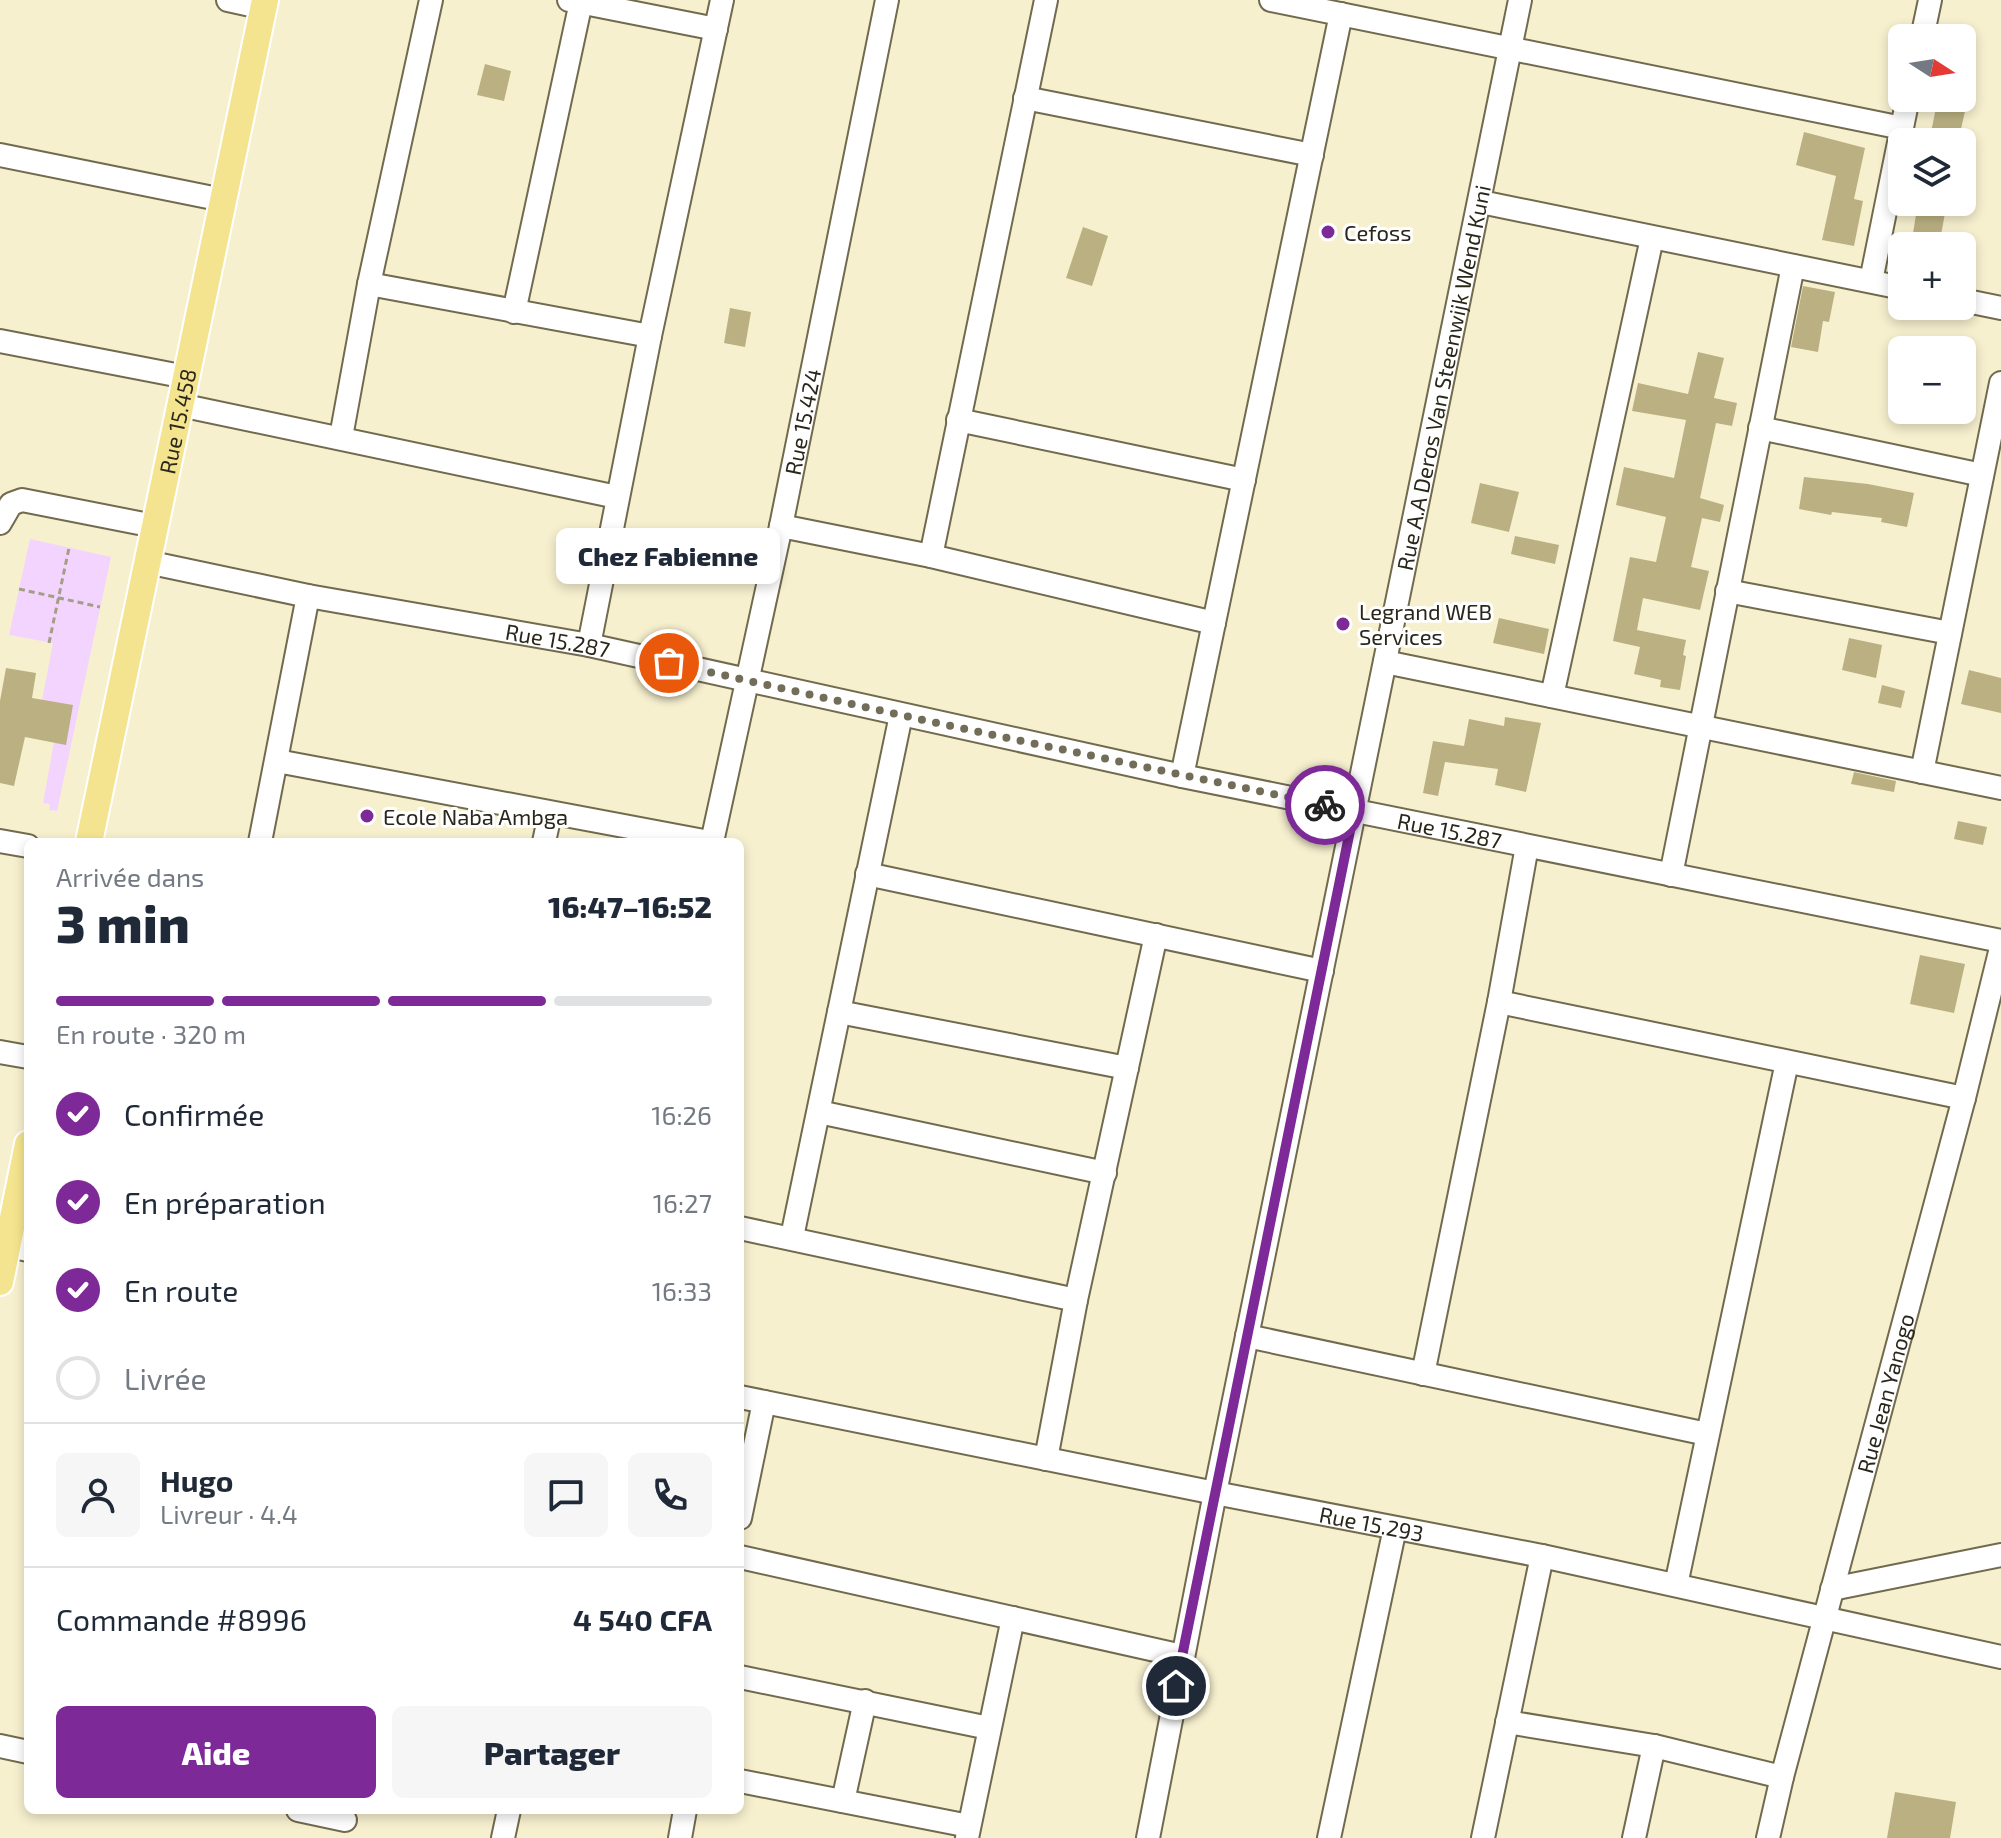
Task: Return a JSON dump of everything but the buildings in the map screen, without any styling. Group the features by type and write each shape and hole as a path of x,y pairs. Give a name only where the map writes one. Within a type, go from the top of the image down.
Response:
{"main road":[{"name":"Rue 15.458","path":"90,838 265,4"},
{"path":"0,1282 12,1246 24,1170"}],"street":[{"path":"228,0 265,4"},
{"path":"341,437 369,284 431,0"},
{"path":"589,645 650,336 722,0"},
{"name":"Rue 15.424","path":"711,838 749,680 887,0"},
{"path":"931,556 1046,0"},
{"path":"1271,0 1902,128 1905,112"},
{"name":"Rue A.A Deros Van Steenwijk Wend Kuni","path":"1148,1838 1182,1656 1520,0"},
{"path":"1925,24 1930,0"},
{"path":"514,312 575,1 716,29"},
{"path":"1182,776 1341,14"},
{"path":"1025,98 1312,155"},
{"path":"0,155 223,200"},
{"path":"1871,281 1888,197"},
{"path":"1481,202 1888,285"},
{"path":"1552,696 1652,238"},
{"path":"1671,875 1793,266"},
{"path":"369,284 650,336"},
{"path":"1976,303 2001,308"},
{"path":"0,341 186,377"},
{"path":"1922,772 2001,383"},
{"path":"180,405 617,497"},
{"path":"958,420 1244,480"},
{"path":"1760,428 1982,475"},
{"path":"0,523 11,504 22,500 154,526"},
{"path":"781,526 931,556 1214,623"},
{"name":"Rue 15.287","path":"147,562 308,596 589,645 1182,776 2001,941"},
{"path":"1727,591 1950,633"},
{"path":"261,838 308,596"},
{"path":"1385,662 2001,788"},
{"path":"792,1237 901,715"},
{"path":"277,761 687,838"},
{"path":"545,838 550,814"},
{"path":"0,841 24,845"},
{"path":"1423,1374 1499,1002 1527,846"},
{"path":"867,874 1322,971"},
{"path":"1046,1459 1076,1300 1156,935"},
{"name":"Rue Jean Yanogo","path":"1768,1838 2001,948"},
{"path":"1499,1002 1964,1098"},
{"path":"839,1012 1127,1068"},
{"path":"0,1052 24,1056"},
{"path":"1676,1585 1787,1062"},
{"path":"819,1112 1105,1173"},
{"path":"744,1229 1076,1300"},
{"path":"1247,1336 1707,1434"},
{"name":"Rue 15.293","path":"744,1398 1542,1556 2001,1657"},
{"path":"744,1499 764,1402"},
{"path":"1329,1838 1395,1528"},
{"path":"1832,1589 2001,1555"},
{"path":"1483,1838 1542,1556"},
{"path":"744,1558 1182,1656"},
{"path":"744,1782 843,1801 968,1832 1013,1618"},
{"path":"744,1678 989,1728"},
{"path":"843,1801 865,1701"},
{"path":"1507,1722 1654,1746 1782,1777"},
{"path":"0,1746 24,1751"},
{"path":"1634,1838 1654,1746"},
{"path":"312,1814 345,1823"},
{"path":"503,1838 508,1814"},
{"path":"680,1838 684,1814"}],"path":[{"path":"49,643 69,548"},
{"path":"19,589 100,607"}],"shaded area":[{"path":"30,539 111,557 57,811 49,810 50,804 43,803 54,742 42,700 53,643 9,635"}],"way so far":[{"path":"669,663 1325,805"}],"place":[{"name":"Cefoss","path":"1328,232"},
{"name":"Legrand WEB Services","path":"1343,624"},
{"name":"Chez Fabienne","path":"669,663"},
{"name":"Ecole Naba Ambga","path":"367,816"}],"route":[{"path":"1176,1686 1354,811 1325,805"}]}
